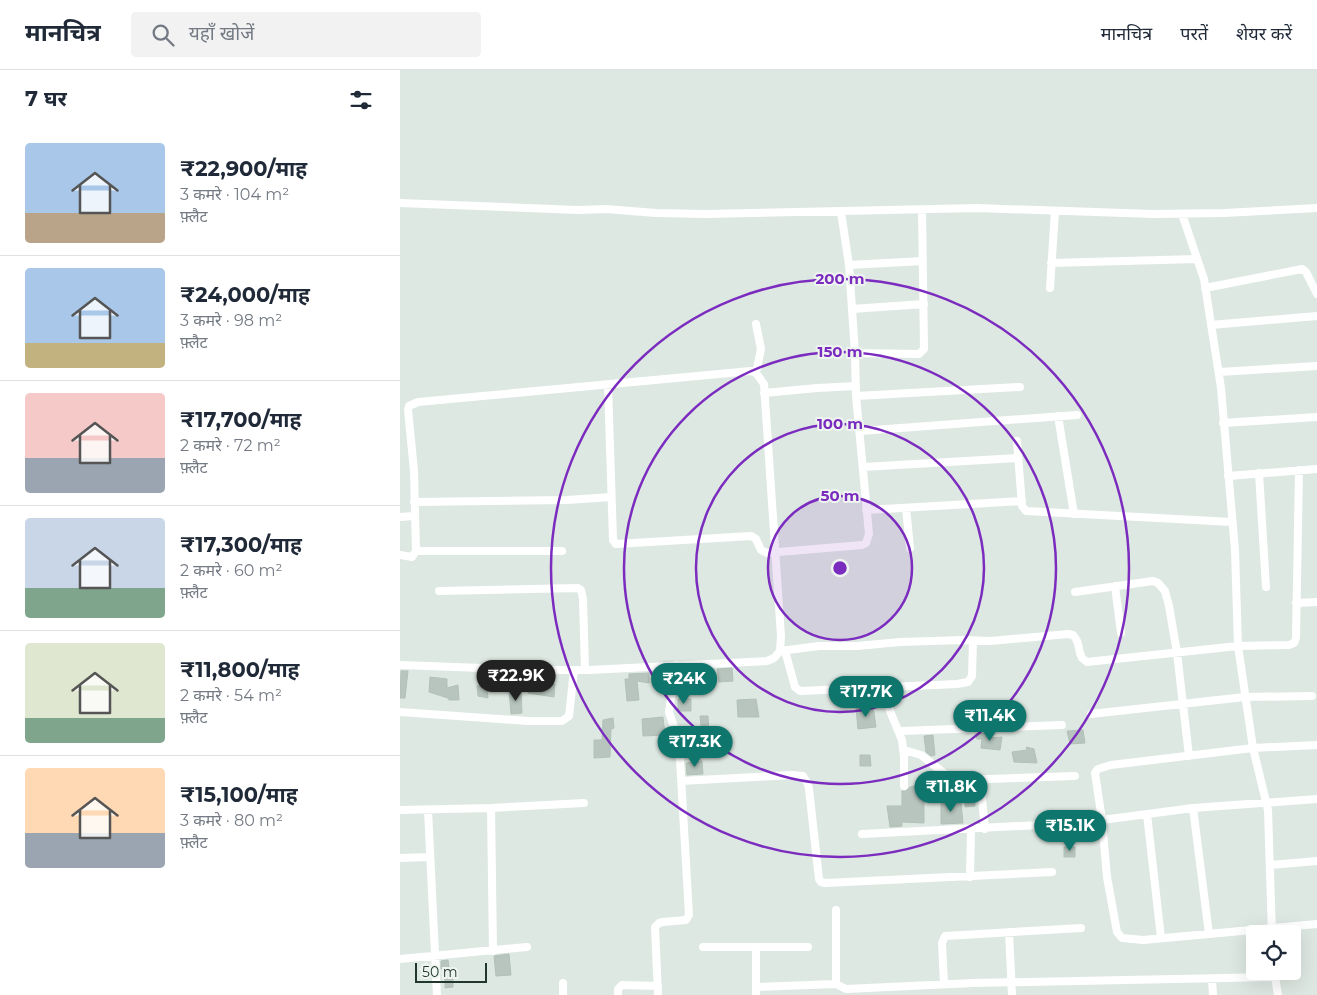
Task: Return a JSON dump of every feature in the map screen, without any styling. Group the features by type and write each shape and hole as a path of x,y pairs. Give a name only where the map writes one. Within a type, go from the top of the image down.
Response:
{"street":[{"path":"400,203 706,214 977,208 1182,214 1317,208"},
{"path":"855,353 919,354 922,352 924,345 924,304 922,210"},
{"path":"1050,288 1055,211"},
{"path":"608,385 613,540 616,544 751,536 756,539 761,550 767,553 862,545 866,543 869,539 856,396 849,265 841,212"},
{"path":"1182,214 1205,288 1219,372 1235,550 1238,646 1253,748 1268,810 1272,925"},
{"path":"1051,263 1197,258"},
{"path":"849,265 923,261"},
{"path":"1205,288 1302,269 1306,272 1317,294"},
{"path":"852,309 924,304"},
{"path":"1211,325 1317,316"},
{"path":"756,324 760,349 756,373"},
{"path":"1219,372 1317,366"},
{"path":"400,555 412,557 416,551 414,471 408,410 412,404 751,371 756,373 764,384 780,636 782,651 798,691 968,682 972,676 973,641"},
{"path":"764,393 856,386"},
{"path":"856,396 1020,387"},
{"path":"860,430 1077,414"},
{"path":"1058,416 1074,514"},
{"path":"1223,423 1317,417"},
{"path":"1017,441 1022,506 1026,511 1232,522"},
{"path":"863,466 1018,458"},
{"path":"1228,476 1317,469"},
{"path":"400,665 504,670 585,670 676,666 767,661 782,651 819,646 857,646 900,642 1022,640 1073,635 1079,644 1082,658 1087,662 1238,646 1290,646 1296,638 1299,470"},
{"path":"1259,473 1266,586"},
{"path":"414,502 567,500 611,497"},
{"path":"866,510 1022,501"},
{"path":"906,508 910,548"},
{"path":"400,516 414,516"},
{"path":"416,551 562,551"},
{"path":"1075,592 1153,581 1158,583 1165,591 1177,653 1189,756"},
{"path":"1115,586 1121,633"},
{"path":"439,591 578,588 583,599 585,670"},
{"path":"1296,603 1317,602"},
{"path":"658,995 655,927 659,922 686,920 689,915 679,742 669,712 676,666"},
{"path":"400,712 528,721 562,721 569,716 574,670"},
{"path":"884,687 888,704 900,731 904,750 904,786"},
{"path":"1091,714 1245,697 1312,696"},
{"path":"900,731 1062,725"},
{"path":"1246,932 1130,939 1122,938 1116,932 1107,877 1102,820 1095,773 1098,769 1111,766 1189,756 1253,748 1317,745"},
{"path":"904,750 921,755 930,764 952,779 957,780 1075,776"},
{"path":"680,781 803,776 809,789 819,879 825,884 1052,872"},
{"path":"980,779 985,829"},
{"path":"1102,820 1193,808 1317,799"},
{"path":"400,810 584,803"},
{"path":"491,808 493,951"},
{"path":"1193,808 1209,934"},
{"path":"428,810 437,995"},
{"path":"1147,814 1161,938"},
{"path":"862,834 1060,824"},
{"path":"970,877 971,829"},
{"path":"400,858 430,857"},
{"path":"1270,865 1317,861"},
{"path":"836,910 836,984"},
{"path":"1301,926 1317,924"},
{"path":"944,984 942,943 945,936 1081,928"},
{"path":"1009,932 1012,995"},
{"path":"756,946 756,991 836,984 846,989 944,984 1212,979 1246,976"},
{"path":"400,960 527,947"},
{"path":"703,947 808,947"},
{"path":"1212,979 1213,995"},
{"path":"1275,980 1278,995"},
{"path":"563,983 563,995"},
{"path":"618,995 618,989 622,984 658,986"}],"building":[{"path":"732,668 733,681 719,682 717,669"},
{"path":"699,670 699,679 680,679 681,671"},
{"path":"401,671 408,671 405,698 400,698"},
{"path":"649,673 649,683 637,681 639,700 627,701 625,679 629,679 629,674"},
{"path":"505,674 514,675 513,681 504,681"},
{"path":"430,677 447,679 447,688 458,685 459,700 449,700 429,692"},
{"path":"529,682 555,684 554,697 528,693"},
{"path":"477,686 487,686 488,698 478,696"},
{"path":"509,690 521,690 522,713 511,714"},
{"path":"678,699 691,699 691,711 678,711"},
{"path":"756,699 759,717 738,717 737,700"},
{"path":"873,706 876,727 858,729 856,708"},
{"path":"700,716 708,716 709,733 702,734"},
{"path":"663,717 665,735 643,736 642,719"},
{"path":"613,718 614,728 611,729 610,757 594,758 594,740 602,740 603,720"},
{"path":"1083,730 1085,743 1070,744 1067,731"},
{"path":"987,733 988,738 1002,737 1000,750 981,748 982,739 977,739 976,734"},
{"path":"933,735 935,755 931,756 926,752 924,736"},
{"path":"1026,747 1034,749 1037,763 1014,762 1012,752 1027,750"},
{"path":"860,755 870,755 871,766 860,766"},
{"path":"702,761 703,774 687,775 686,763"},
{"path":"919,785 926,785 924,823 902,822 902,826 890,827 887,806 902,806 902,791"},
{"path":"965,785 974,785 975,806 965,807"},
{"path":"941,801 961,803 963,823 941,824"},
{"path":"1064,847 1075,847 1075,857 1064,857"},
{"path":"509,954 511,975 496,976 494,956"},
{"path":"448,960 449,967 441,969 441,961"},
{"path":"453,978 453,987 445,988 445,979"}]}
